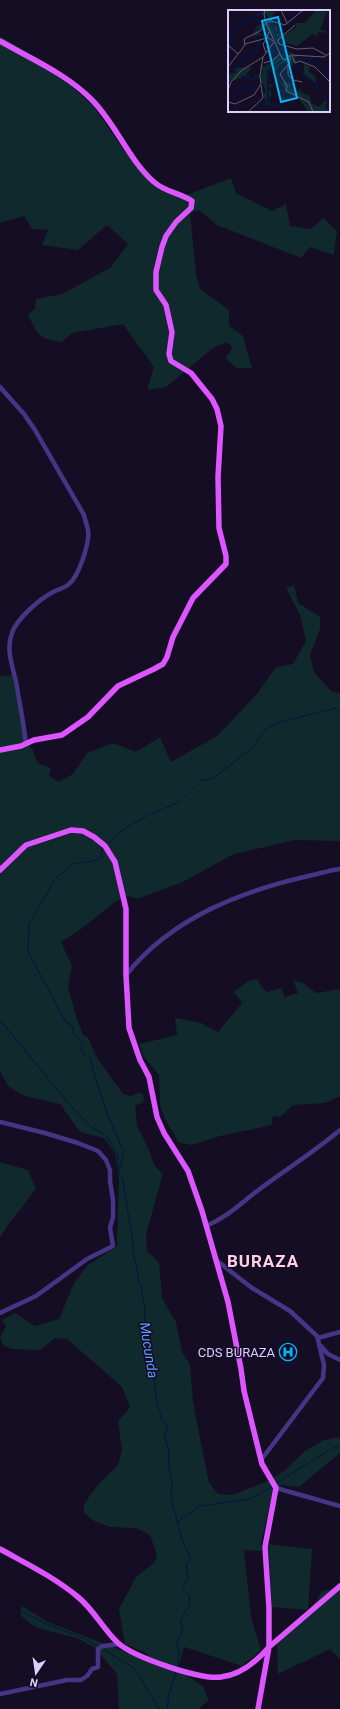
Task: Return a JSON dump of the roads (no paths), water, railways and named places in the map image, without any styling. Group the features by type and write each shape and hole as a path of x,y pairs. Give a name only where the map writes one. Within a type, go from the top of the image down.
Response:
{"main road":[{"path":"0,41 73,84 92,100 113,126 138,165 154,182 170,192 192,201 191,208 176,222 166,236 157,264 156,286 166,305 170,319 172,332 169,354 171,360 191,373 212,399 217,409 221,426 218,477 218,528 226,556 224,567 204,585 193,598 176,631 163,664 118,686 77,726 60,735 34,740 26,744 0,750"},
{"path":"0,870 24,846 69,830 83,831 104,845 116,864 126,908 128,1022 132,1041 149,1077 157,1117 164,1133 188,1171 206,1226 231,1314 245,1397 261,1460 276,1488 265,1547 269,1608 269,1647 258,1709"},
{"path":"0,1549 44,1572 78,1596 86,1603 120,1644 136,1654 173,1668 204,1676 222,1677 237,1672 250,1665 340,1586"}],"street":[{"path":"0,387 24,414 35,430 84,515 88,530 87,544 74,579 69,584 51,593 38,602 12,631 10,662 15,677 26,744"},
{"path":"126,975 141,957 154,946 202,912 267,886 298,877 340,869"},
{"path":"0,1122 44,1133 98,1151 106,1160 110,1170 113,1216 110,1228 113,1246 87,1259 36,1296 0,1313"},
{"path":"206,1226 232,1212 256,1192 340,1130"},
{"path":"216,1260 252,1288 290,1312 318,1338 320,1345 324,1365 323,1378 261,1460"},
{"path":"318,1338 340,1332"},
{"path":"320,1345 328,1354 340,1360"},
{"path":"276,1488 340,1506"},
{"path":"0,1694 67,1680 81,1680 87,1676 92,1669 98,1667 98,1649 103,1646 120,1644"}],"waterway":[{"path":"107,844 123,830 144,817 179,802 200,781 212,779 252,748 265,730 276,723 336,708 340,712"},
{"path":"102,847 101,857 93,861 73,864 56,878 29,924 28,952 66,1022 73,1027 73,1033 83,1045 81,1048 83,1054 90,1058 108,1116 124,1152 120,1167"},
{"name":"Mucunda","path":"0,1020 69,1104 90,1126 106,1136 117,1152 119,1172 123,1181 139,1284 142,1287 145,1307 145,1325 150,1337 148,1345 151,1356 157,1403 162,1420 167,1426 167,1431 164,1434 169,1452 168,1465 172,1479 171,1498 182,1540 191,1559 186,1564 188,1578 182,1588 190,1596 189,1605 180,1621 183,1629 177,1641 179,1654 178,1667"},
{"path":"275,1484 329,1450 340,1445"},
{"path":"177,1522 200,1506 251,1499 273,1486"},
{"path":"0,1604 25,1613 98,1646"},
{"path":"103,1649 135,1669 159,1709"},
{"name":"Mucunda","path":"167,1709 169,1694 176,1672"}],"place":[{"name":"CDS BURAZA","path":"288,1352"}],"district":[{"name":"BURAZA","path":"263,1261"}]}
